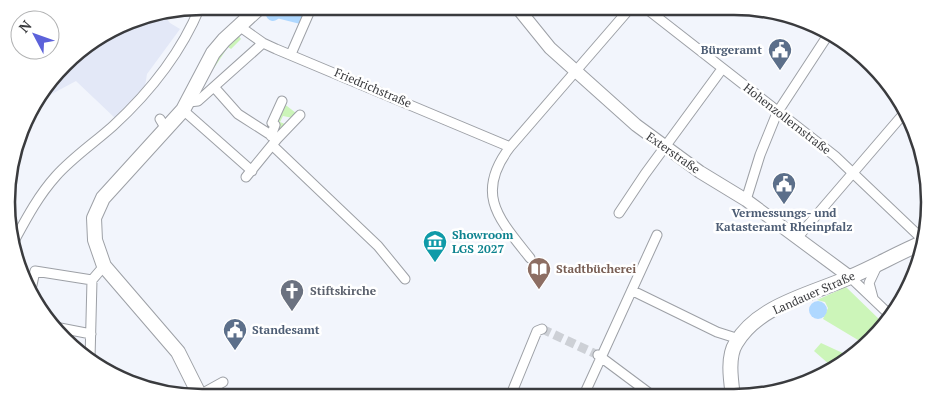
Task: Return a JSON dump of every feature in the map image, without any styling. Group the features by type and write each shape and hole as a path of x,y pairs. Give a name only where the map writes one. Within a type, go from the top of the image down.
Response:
{"main road":[{"path":"196,389 178,352 104,266 94,228 98,205 163,124 186,106 213,53 251,15"},
{"name":"Exterstraße","path":"523,15 539,36 575,72 665,148 746,200 850,277"},
{"name":"Landauer Straße","path":"733,389 731,363 734,348 750,326 772,310 877,265 916,246"}],"street":[{"path":"18,234 35,204 58,174 124,115 156,82 190,31 197,15"},
{"path":"292,54 308,15"},
{"path":"530,258 500,219 491,192 497,168 510,147 624,15"},
{"name":"Hohenzollernstraße","path":"654,15 853,171 918,235"},
{"name":"Friedrichstraße","path":"239,26 263,43 510,147"},
{"path":"746,200 760,156 777,113 826,39"},
{"path":"263,43 198,101 186,106 249,174 273,140 300,115"},
{"path":"620,213 722,69"},
{"path":"214,87 238,114 273,140 386,254 405,278"},
{"path":"273,140 275,125 272,123 282,101"},
{"path":"797,238 901,117"},
{"path":"586,389 600,356 633,291 657,235"},
{"path":"873,298 869,283 877,265"},
{"path":"90,352 92,280 104,266"},
{"path":"33,282 35,271 92,280"},
{"path":"850,277 886,311"},
{"path":"633,291 716,332 738,340"},
{"path":"65,329 91,334"},
{"path":"514,389 540,330"},
{"path":"600,356 644,389"},
{"path":"212,389 224,382"}],"shaded area":[{"path":"167,19 180,29 147,74 145,86 115,118 76,81 49,96 61,79 79,61 119,34 154,21"}],"green space":[{"path":"238,35 241,39 231,49 228,47 214,68 212,66 221,52"},
{"path":"283,103 296,113 293,118 283,116 280,122 285,124 275,134"},
{"path":"846,287 879,319 859,341 823,319 828,308 825,302 817,300"},
{"path":"821,343 843,353 828,363 814,351"}],"water":[{"path":"814,301 822,301 827,306 825,317 814,319 809,314 809,306"}],"waterway":[{"path":"293,15 301,17"}],"tunnel":[{"path":"542,329 598,355"}],"place":[{"name":"Bürgeramt","path":"780,71"},
{"name":"Vermessungs- und Katasteramt Rheinpfalz","path":"784,205"},
{"name":"Showroom LGS 2027","path":"435,263"},
{"name":"Stadtbücherei","path":"539,290"},
{"name":"Stiftskirche","path":"292,312"},
{"name":"Standesamt","path":"235,351"}]}
